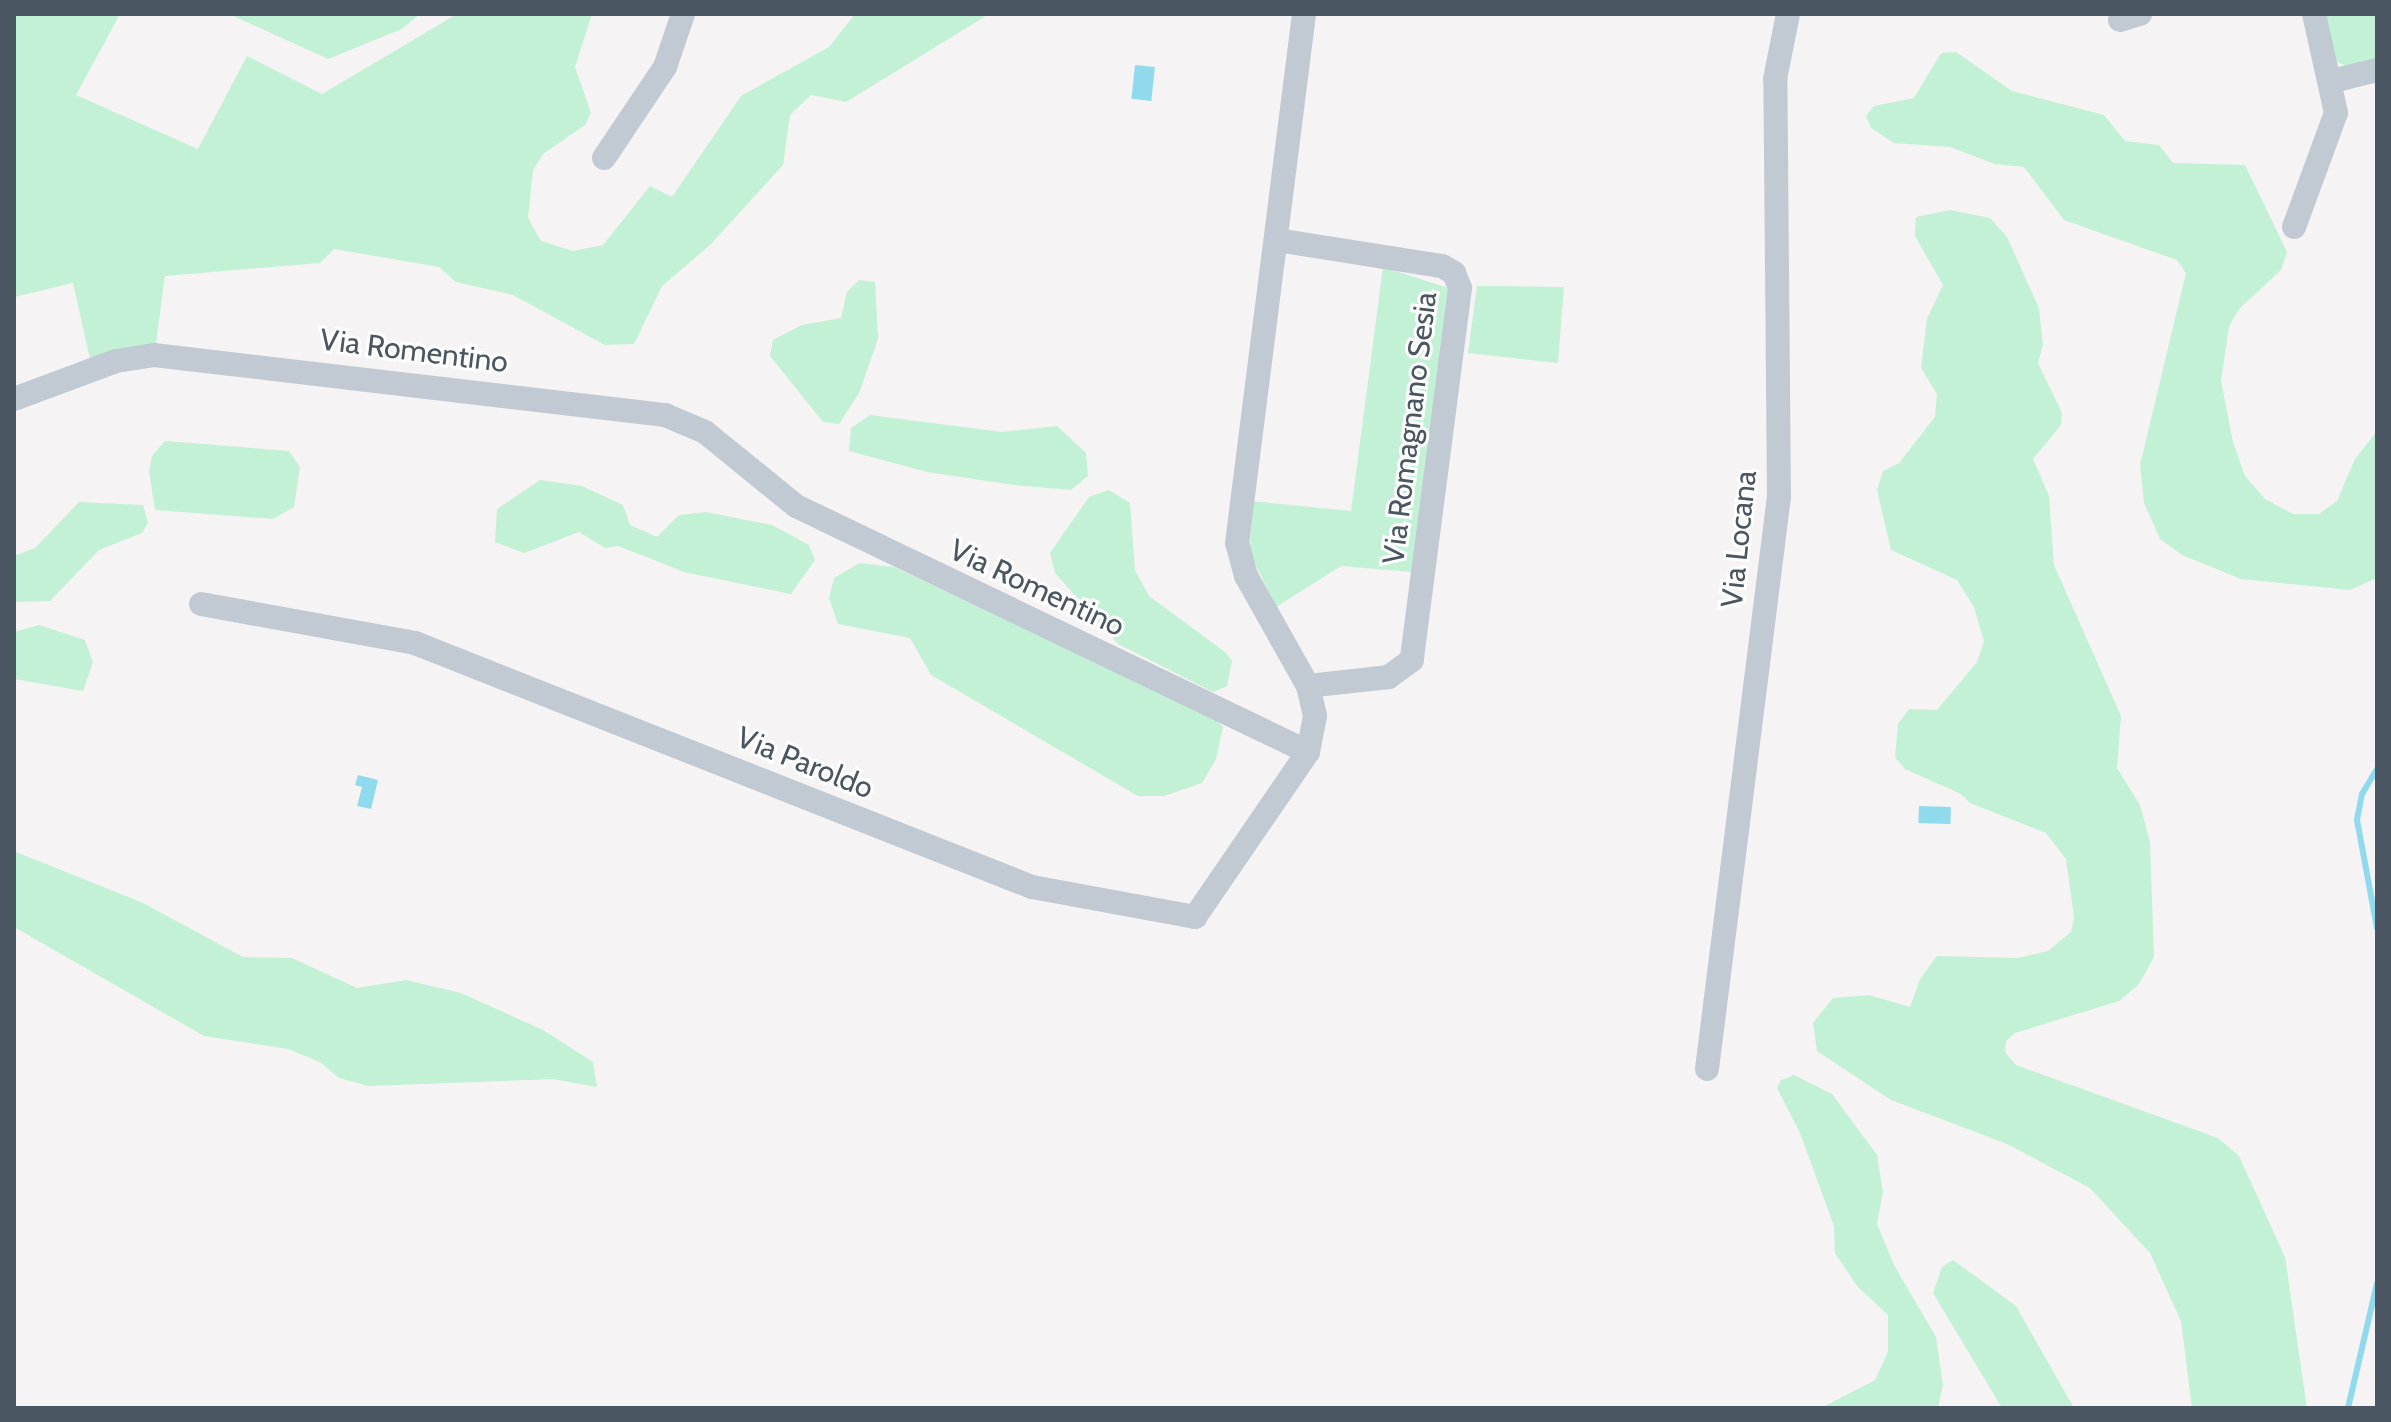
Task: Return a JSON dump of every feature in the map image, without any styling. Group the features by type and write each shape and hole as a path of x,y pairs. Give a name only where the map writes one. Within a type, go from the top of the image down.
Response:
{"street":[{"path":"604,158 665,67 683,14"},
{"path":"1304,14 1237,543 1246,576 1308,686 1315,716 1308,752"},
{"name":"Via Locana","path":"1707,1069 1778,508 1775,79 1788,14"},
{"path":"2294,227 2333,130 2337,104 2314,14"},
{"path":"2332,81 2377,70"},
{"name":"Via Romagnano Sesia","path":"1277,240 1442,266 1454,273 1460,288 1412,660 1401,672 1385,678 1308,686"},
{"name":"Via Romentino","path":"14,399 116,361 154,355 665,415 705,432 796,506 1308,752"},
{"name":"Via Paroldo","path":"201,604 415,643 1020,883 1195,917 1308,752"}],"green space":[{"path":"14,14 120,14 76,95 198,149 247,56 322,94 457,14 592,14 575,67 591,113 585,125 543,154 533,170 528,218 541,241 573,251 603,245 650,186 672,197 741,96 829,47 855,14 989,14 846,102 811,95 790,115 783,165 710,245 662,286 634,344 605,345 513,295 456,282 439,267 334,249 320,263 165,276 156,343 90,359 73,283 14,297"},
{"path":"229,14 420,14 402,29 328,59"},
{"path":"2322,14 2377,14 2377,63 2351,69 2334,60"},
{"path":"1956,52 2012,91 2104,115 2125,141 2159,145 2173,163 2245,165 2287,252 2281,270 2240,308 2229,326 2221,381 2233,442 2245,476 2265,499 2293,514 2319,514 2337,501 2355,459 2377,431 2377,578 2350,590 2241,579 2182,555 2160,539 2144,503 2140,465 2186,273 2177,260 2064,220 2024,167 1995,164 1950,147 1894,143 1871,128 1866,116 1874,106 1914,98 1941,53"},
{"path":"1950,210 1990,218 2007,237 2039,308 2043,345 2038,363 2062,413 2061,425 2033,459 2049,496 2054,565 2121,716 2117,768 2140,805 2150,842 2154,957 2139,984 2119,1001 2015,1033 2006,1041 2005,1052 2016,1065 2218,1138 2239,1156 2285,1257 2307,1408 2192,1408 2181,1321 2150,1253 2090,1188 2007,1144 1891,1100 1817,1051 1813,1023 1833,998 1869,995 1910,1007 1920,979 1937,956 2018,958 2048,951 2071,932 2074,917 2066,859 2046,833 1970,803 1961,794 1905,769 1895,757 1898,724 1909,709 1937,710 1977,662 1984,641 1974,607 1957,580 1891,550 1877,490 1883,471 1899,463 1935,417 1937,394 1921,368 1927,319 1943,285 1915,236 1916,217"},
{"path":"1383,267 1448,288 1412,572 1341,566 1276,607 1250,553 1251,501 1351,511"},
{"path":"859,280 875,282 878,339 859,393 839,424 823,422 770,356 773,340 802,325 841,318 847,292"},
{"path":"1477,286 1564,287 1558,363 1468,353"},
{"path":"870,415 1002,432 1057,426 1086,453 1088,476 1071,490 1014,485 927,472 849,451 851,428"},
{"path":"165,441 289,451 300,467 294,507 273,519 155,510 149,471 152,456"},
{"path":"540,480 582,486 623,505 630,525 657,537 679,515 706,512 772,525 809,545 815,560 791,594 684,572 618,546 605,548 579,532 524,553 495,542 497,509"},
{"path":"1109,490 1130,503 1135,570 1149,596 1225,652 1232,661 1227,686 1213,692 1118,644 1055,573 1050,553 1089,497"},
{"path":"79,502 143,505 148,523 142,533 99,550 50,601 14,602 14,556 35,548"},
{"path":"860,563 894,567 1215,718 1223,727 1216,759 1202,783 1164,796 1138,796 931,675 910,638 838,624 829,598 834,578"},
{"path":"39,625 85,640 93,662 83,691 14,679 14,632"},
{"path":"14,851 143,903 243,957 292,958 357,988 406,980 461,993 543,1030 593,1062 597,1087 553,1079 368,1086 339,1078 320,1062 288,1049 204,1036 14,927"},
{"path":"1794,1075 1832,1094 1877,1155 1883,1192 1877,1224 1894,1265 1936,1337 1943,1385 1938,1408 1821,1408 1875,1380 1888,1352 1888,1315 1857,1286 1835,1253 1834,1226 1800,1133 1777,1088 1781,1080"},
{"path":"1953,1260 2016,1306 2074,1408 2002,1408 1933,1293 1942,1267"}],"water":[{"path":"1135,65 1155,67 1151,101 1131,99"},
{"path":"358,775 378,780 371,809 357,806 362,787 355,785"},
{"path":"1919,806 1951,807 1950,824 1918,823"}],"waterway":[{"path":"2377,769 2362,794 2357,820 2377,928"},
{"path":"2348,1408 2377,1283"}]}
